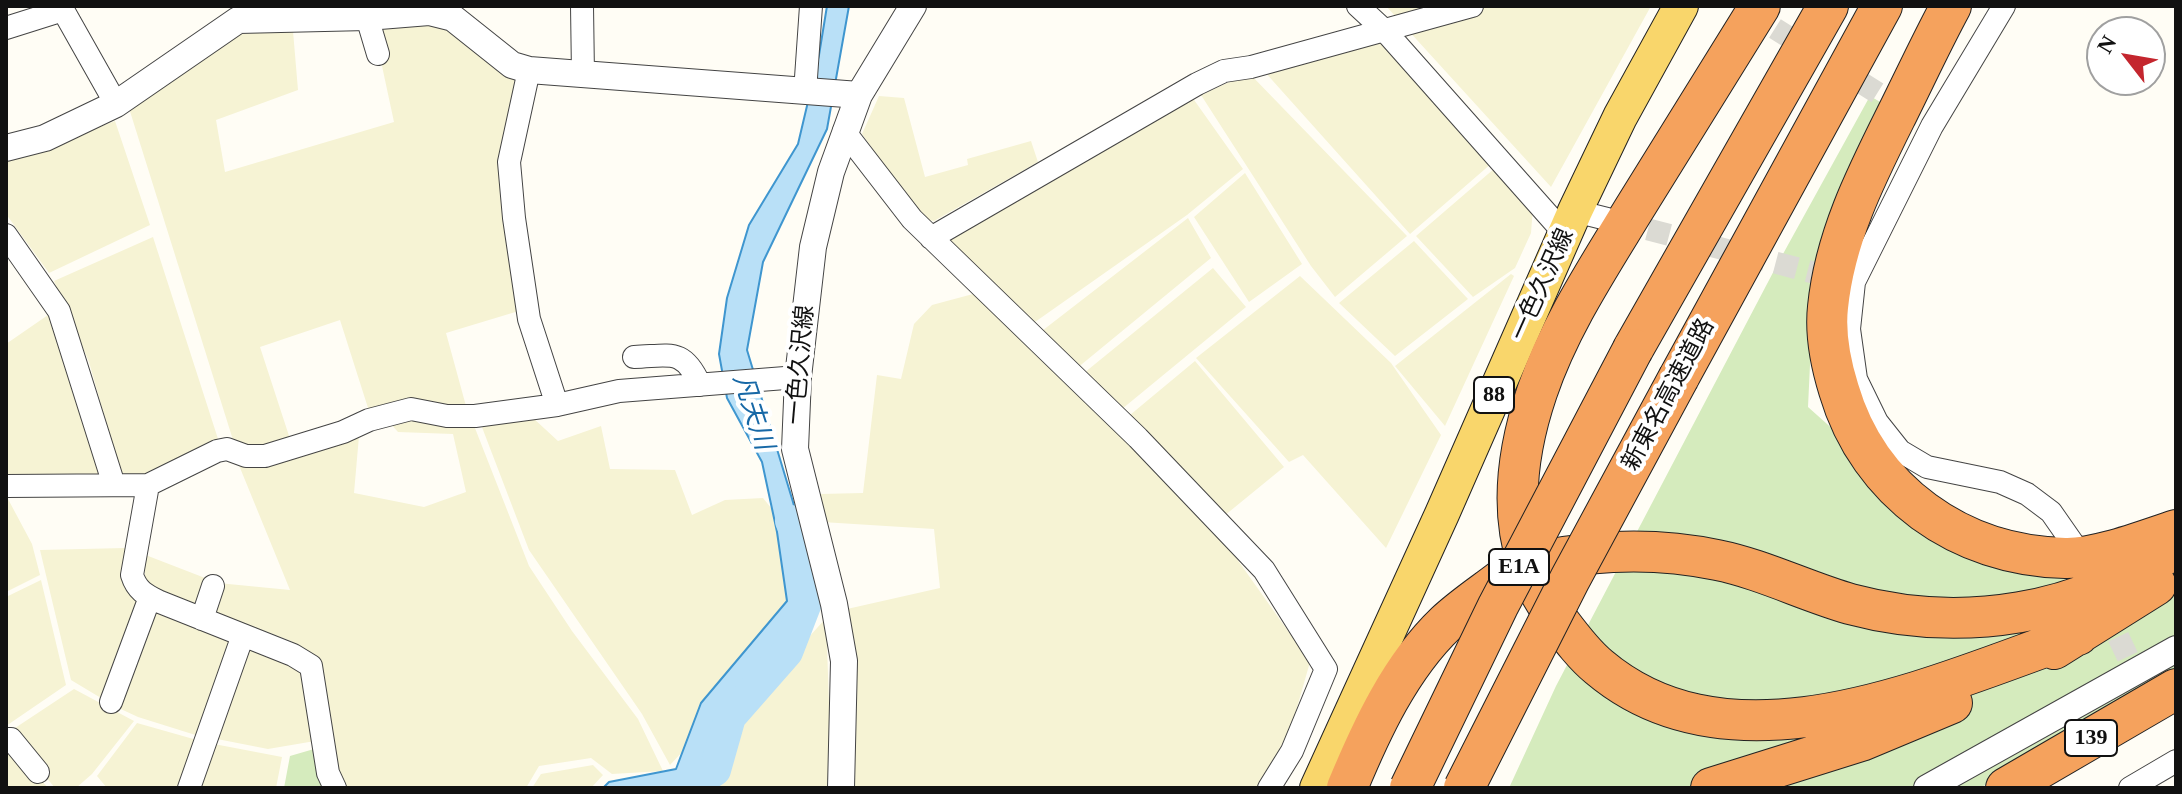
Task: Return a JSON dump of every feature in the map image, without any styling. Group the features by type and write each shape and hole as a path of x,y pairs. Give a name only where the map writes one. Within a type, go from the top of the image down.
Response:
{"highway":[{"path":"1760,6 1597,269 1556,344 1537,392 1518,465 1517,502 1523,549 1541,599 1599,667 1641,694 1679,709 1722,719 1769,721 1829,714 1912,692 2078,635"},
{"name":"E1A","path":"1410,788 1498,606 1633,349 1828,6"},
{"name":"新東名高速道路","path":"1464,788 1570,579 1882,6"},
{"path":"1951,6 1861,187 1838,247 1827,310 1831,365 1844,408 1860,441 1905,497 1935,520 1970,540 2028,556 2069,559 2128,546 2176,530"},
{"path":"1547,560 1583,553 1664,552 1718,560 1851,604 1913,617 1976,619 2032,611 2075,598 2145,569 2176,547"},
{"path":"1711,788 1861,741 1971,695 2078,635 2176,574"},
{"path":"1347,788 1366,743 1412,661 1446,622 1505,577"},
{"name":"139","path":"2006,788 2176,689"},
{"name":"139","path":"2057,788 2176,719"}],"main road":[{"name":"一色久沢線","path":"1317,788 1442,514 1582,221 1620,117 1681,6"}],"street":[{"path":"582,6 583,75"},
{"path":"805,92 811,6"},
{"name":"一色久沢線","path":"841,788 844,661 834,604 795,449 798,377 813,247 844,131 849,94 913,6"},
{"path":"1358,6 1582,221"},
{"path":"931,238 1224,71 1251,67 1472,6"},
{"path":"2004,6 1932,126 1849,281 1849,329 1856,379 1877,422 1900,451 1927,467 2000,482 2027,494 2051,512 2074,545"},
{"path":"6,148 45,138 116,104 235,13 367,17 428,9 453,18 512,65 529,70 849,94"},
{"path":"6,28 63,10 116,104"},
{"path":"367,17 378,54"},
{"path":"529,70 509,162 529,319 557,405"},
{"path":"1911,114 1932,126"},
{"path":"844,131 912,219 1138,438 1264,570 1326,669 1292,751 1269,788"},
{"path":"6,235 59,311 114,485"},
{"path":"634,357 681,358 706,385"},
{"path":"6,486 148,485 217,451 227,449 246,456 265,456 411,409 447,416 475,416 557,405 619,391 798,377"},
{"path":"148,485 132,575 140,592 293,655 311,666 328,773 335,788"},
{"path":"202,619 213,586"},
{"path":"111,702 150,597"},
{"path":"189,788 243,635"},
{"path":"1941,784 2176,649"},
{"path":"6,739 11,739 38,772"},
{"path":"2130,788 2176,761"}],"shaded area":[{"path":"1386,6 1651,6 1551,187"},
{"path":"433,22 457,34 515,77 503,165 522,310 446,333 466,406 413,401 369,411 340,320 260,347 291,442 259,451 233,440 128,105 237,34 293,31 298,90 216,120 225,172 394,122 382,66 378,28"},
{"path":"1382,41 1492,163 1410,234 1264,71"},
{"path":"1249,73 1407,236 1335,297 1311,266 1201,95"},
{"path":"879,96 904,98 925,177 968,165 967,159 1031,141 1038,162 934,221 923,219 862,134"},
{"path":"1192,97 1243,169 1187,215 1035,322 943,242"},
{"path":"115,121 150,225 49,273 6,214 6,157 47,147"},
{"path":"1495,168 1533,207 1531,233 1515,268 1473,297 1416,236"},
{"path":"1245,173 1302,264 1249,302 1194,217"},
{"path":"1188,218 1211,258 1076,369 1038,334"},
{"path":"153,237 219,442 154,478 121,475 89,362 54,281"},
{"path":"1414,241 1468,299 1395,356 1339,303"},
{"path":"1213,268 1246,307 1122,409 1084,373"},
{"path":"1511,274 1514,276 1445,426 1395,366"},
{"path":"1300,276 1391,363 1441,435 1386,548 1303,455 1289,462 1196,358"},
{"path":"973,294 1124,436 1222,538 1310,662 1292,725 1259,788 851,788 847,609 940,588 934,529 822,522 820,494 863,493 877,375 901,379 914,324 932,305"},
{"path":"48,315 55,321 105,480 6,478 6,344"},
{"path":"1195,361 1284,467 1224,516 1130,415"},
{"path":"407,416 473,423 529,566 572,631 638,719 663,771 612,774 591,758 539,766 526,788 344,788 336,768 318,661 291,641 146,586 143,554 218,583 290,590 236,458 359,436 354,493 424,507 466,492 453,434 398,432 390,423"},
{"path":"532,417 558,441 601,426 610,469 675,470 692,515 725,500 763,498 784,524 800,583 684,750 670,765 642,714 529,550 480,422"},
{"path":"6,500 32,544 40,575 6,592"},
{"path":"125,548 128,590 143,608 106,701 71,680 40,550"},
{"path":"41,580 66,685 6,726 6,597"},
{"path":"158,611 239,641 205,738 138,717 110,704 147,614"},
{"path":"826,618 832,788 703,788 718,779 732,733 757,695"},
{"path":"245,645 297,666 309,686 315,741 268,749 212,738"},
{"path":"74,689 134,721 92,774 76,788 55,788 9,732"},
{"path":"137,723 204,742 191,788 107,788 97,776"},
{"path":"6,739 48,788 6,788"},
{"path":"214,744 282,757 276,788 200,788"},
{"path":"593,765 603,775 591,788 532,788 541,774"}],"green space":[{"path":"1870,96 1892,109 1812,323 1808,407 1965,547 2088,587 2176,531 2176,672 1980,788 1509,788 1556,686 1778,263"},
{"path":"314,749 329,788 284,788 290,756"}],"water":[{"path":"827,6 849,6 827,129 763,262 747,350 814,582 813,608 791,641 726,712 715,770 681,788 603,788 609,782 676,769 701,703 787,601 762,462 727,398 719,354 727,298 749,225 798,144"}],"waterway":[{"name":"凡夫川","path":"687,788 715,770 730,717 787,652 816,577 791,521"}],"tunnel":[{"path":"1747,11 1908,112"},
{"path":"1616,221 1842,280"},
{"path":"2104,607 2135,672"}]}
